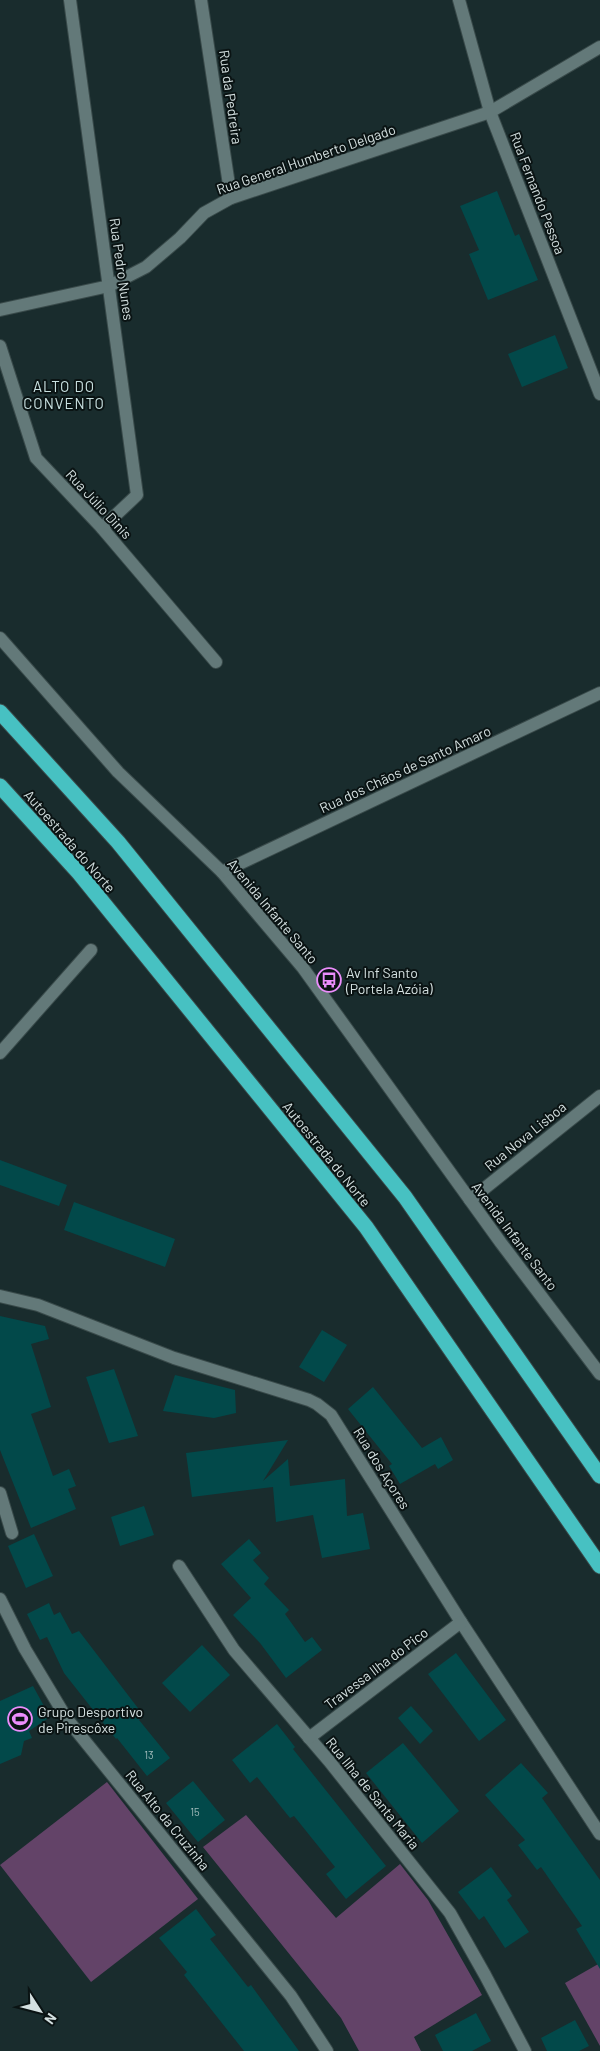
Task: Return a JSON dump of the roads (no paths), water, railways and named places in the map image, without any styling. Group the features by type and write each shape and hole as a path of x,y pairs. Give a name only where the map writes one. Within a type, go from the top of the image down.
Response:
{"highway":[{"path":"0,712 118,842 405,1197 600,1476"},
{"name":"Autoestrada do Norte","path":"0,786 79,873 366,1227 600,1566"}],"street":[{"name":"Rua Pedro Nunes","path":"70,0 137,495 102,528"},
{"name":"Rua da Pedreira","path":"201,0 231,198"},
{"name":"Rua Fernando Pessoa","path":"459,0 490,112 600,394"},
{"name":"Rua General Humberto Delgado","path":"0,310 109,286 146,267 180,238 204,213 231,198 490,112 600,47"},
{"name":"Rua Júlio Dinis","path":"0,346 36,458 102,528 216,662"},
{"name":"Avenida Infante Santo","path":"0,638 118,772 222,872 303,968 470,1200 600,1374"},
{"name":"Rua dos Chãos de Santo Amaro","path":"222,872 600,693"},
{"path":"0,1053 91,950"},
{"name":"Rua Nova Lisboa","path":"470,1200 600,1096"},
{"name":"Rua dos Açores","path":"0,1296 38,1305 170,1356 309,1400 330,1415 461,1622 600,1834"},
{"path":"0,1494 12,1533"},
{"name":"Rua Ilha de Santa Maria","path":"179,1566 234,1650 309,1738 450,1914 485,1974 525,2051"},
{"name":"Rua Alto da Cruzinha","path":"0,1599 25,1649 67,1719 291,1996 327,2051"},
{"name":"Travessa Ilha do Pico","path":"309,1738 461,1622"}],"place":[{"name":"Av Inf Santo (Portela Azóia)","path":"329,980"},
{"name":"Grupo Desportivo de Pirescôxe","path":"20,1719"}],"district":[{"name":"ALTO DO CONVENTO","path":"64,394"}]}
